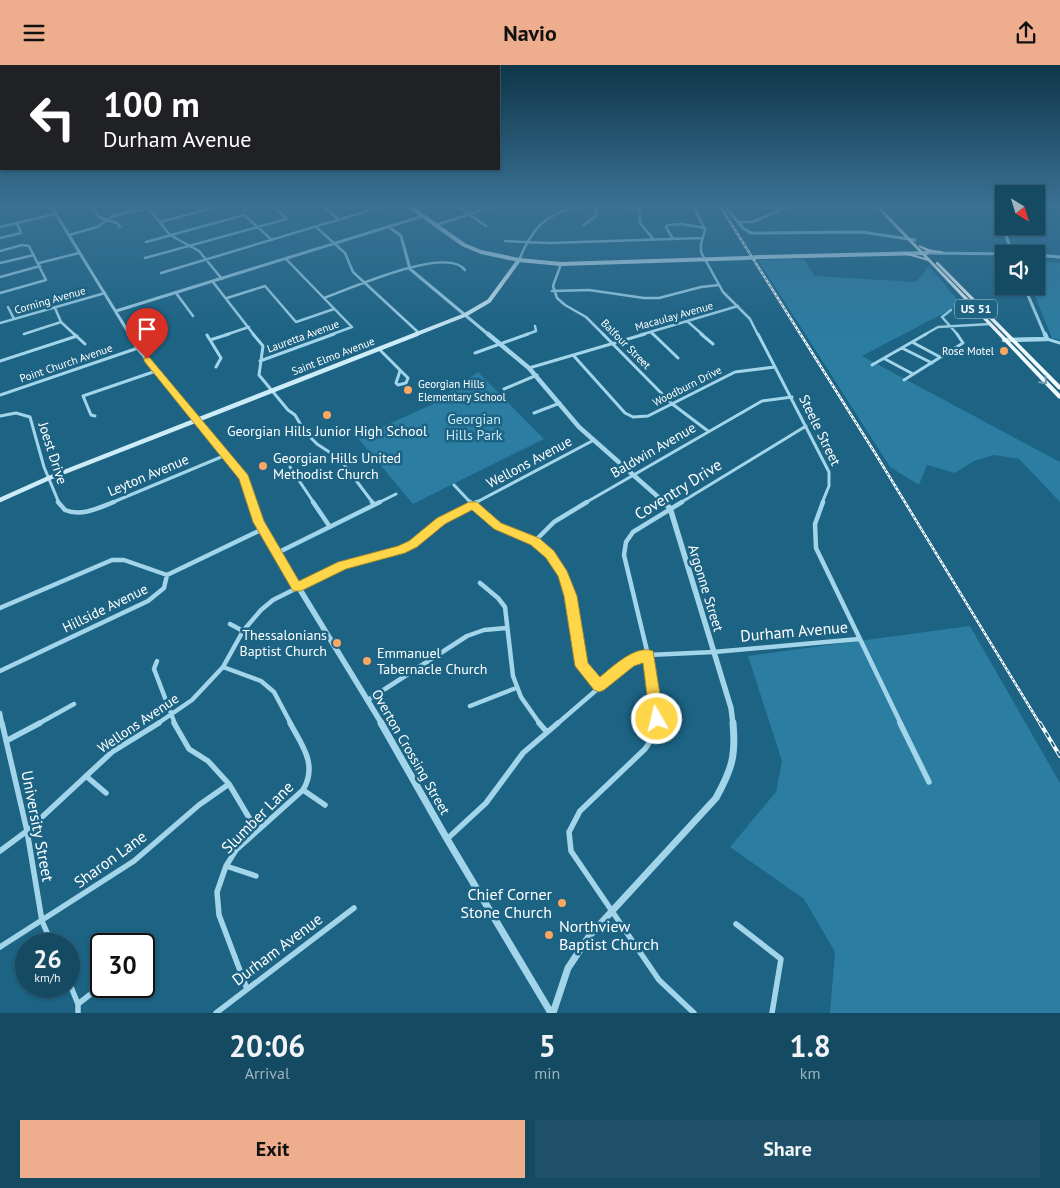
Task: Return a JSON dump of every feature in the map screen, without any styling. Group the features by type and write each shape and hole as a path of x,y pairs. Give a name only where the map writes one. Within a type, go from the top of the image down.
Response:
{"highway":[{"path":"905,253 911,250"},
{"name":"US 51","path":"922,250 929,261 986,319 1013,340 1060,388"},
{"path":"927,250 944,253"},
{"path":"905,253 929,261"},
{"name":"US 51","path":"924,253 936,262 978,304 1004,340 1060,397"},
{"path":"936,262 936,257 944,253"},
{"path":"971,304 978,304"}],"main road":[{"path":"480,250 519,260 560,264 924,253"},
{"name":"Saint Elmo Avenue","path":"0,500 49,478 465,315 489,301 519,260"}],"street":[{"path":"0,293 46,280 40,265 31,250"},
{"name":"Overton Crossing Street","path":"77,250 138,348 247,483 255,514 262,529 368,700 447,839 552,1013"},
{"path":"145,258 172,250"},
{"path":"198,250 222,279"},
{"path":"161,273 238,250"},
{"path":"116,311 319,250"},
{"path":"342,250 345,253 353,272 419,333"},
{"path":"405,250 410,269 537,375 579,427 670,508"},
{"name":"Saint Elmo Avenue","path":"519,260 524,250"},
{"name":"Steele Street","path":"702,250 723,292 750,319 792,397 830,475 830,489 817,516 814,529 816,547 929,782"},
{"path":"0,277 79,253"},
{"path":"924,253 995,254"},
{"path":"944,253 995,256"},
{"path":"0,263 34,255"},
{"path":"1045,258 1060,259"},
{"path":"226,299 265,286 296,322 334,309 287,260"},
{"path":"324,298 410,269 448,261 462,265 465,270"},
{"path":"560,264 561,271 553,285 552,291 589,290 631,297 652,298 719,285"},
{"path":"214,282 263,346 263,357 258,368 260,375 288,410 295,415 306,432 317,444 340,459 374,505"},
{"name":"Balfour Street","path":"552,291 560,302 588,318 673,404 708,431"},
{"name":"Corning Avenue","path":"0,323 105,293"},
{"path":"176,293 193,316"},
{"path":"1028,295 1047,339"},
{"name":"Macaulay Avenue","path":"529,368 738,306"},
{"path":"8,307 14,319"},
{"path":"55,308 61,323 85,344"},
{"name":"Lauretta Avenue","path":"260,361 352,327 334,309"},
{"path":"904,380 963,343 962,339 942,317 951,310"},
{"path":"687,321 713,344"},
{"path":"872,365 938,327 991,321"},
{"path":"24,334 61,323"},
{"path":"475,353 536,331 535,326"},
{"path":"210,340 249,327"},
{"path":"651,332 678,358"},
{"path":"207,335 221,359 216,367"},
{"path":"0,361 77,336"},
{"path":"1004,340 1047,339 1060,343"},
{"path":"912,342 940,357"},
{"path":"902,347 932,363"},
{"name":"Point Church Avenue","path":"0,395 138,348"},
{"path":"378,349 400,371 408,381 400,385 396,383 400,371"},
{"name":"Woodburn Drive","path":"573,355 625,413 633,417 648,416 735,372 775,367"},
{"path":"885,359 913,374"},
{"path":"95,416 90,415 83,396 156,371"},
{"path":"504,389 537,375"},
{"name":"Baldwin Avenue","path":"535,541 554,522 708,431 762,401 792,397"},
{"path":"534,413 560,403"},
{"name":"Joest Drive","path":"0,415 16,413 30,417 59,505 65,511 78,513"},
{"name":"Coventry Drive","path":"694,1013 659,980 612,913 571,851 569,832 580,811 645,749 655,734 657,719 648,655 624,555 626,542 633,532 670,508 806,426"},
{"name":"Wellons Avenue","path":"0,851 27,831 112,752 192,700 223,667 243,631 261,610 273,600 343,565 401,550 413,544 441,521 594,440"},
{"name":"Leyton Avenue","path":"78,513 99,508 226,455"},
{"path":"290,467 330,527"},
{"path":"454,485 473,505 498,526 535,541 550,555 563,575 571,596 582,666 599,686"},
{"path":"277,553 396,494"},
{"name":"Argonne Street","path":"552,1013 568,968 590,935 716,798 729,774 734,746 730,708 670,508"},
{"path":"0,608 112,560 124,560 167,575 262,529"},
{"name":"Hillside Avenue","path":"0,671 148,601 164,588 167,575"},
{"path":"480,583 502,603 506,613 506,628 516,688 528,711 546,731"},
{"path":"230,624 243,631"},
{"path":"368,700 467,636 484,630 506,628"},
{"name":"Durham Avenue","path":"447,839 486,803 523,753 546,731 630,661 648,655 714,652 859,639"},
{"path":"157,661 154,669 170,716 189,749 208,761 229,784 257,831"},
{"name":"Slumber Lane","path":"223,667 261,681 274,692 309,759 309,780 303,791 236,850 226,866 217,893 219,915 247,989"},
{"path":"470,706 516,688"},
{"path":"6,741 74,704"},
{"name":"University Street","path":"0,713 27,831 42,921 47,933"},
{"path":"86,776 106,793"},
{"name":"Sharon Lane","path":"0,947 134,861 199,805 229,784"},
{"path":"303,791 325,805"},
{"path":"226,866 256,876"},
{"name":"Durham Avenue","path":"216,1013 354,908"},
{"path":"736,924 781,959 772,1013"},
{"path":"78,1004 90,995"},
{"path":"76,998 78,1013"}],"green space":[{"path":"803,259 815,276 916,282 929,266 961,304 862,356 1060,462 1060,502 1019,459 994,455 974,461 955,473 927,465 919,485 890,467 758,260"},
{"path":"1045,262 1060,263 1060,340 1052,338 1034,295 1045,295"},
{"name":"Georgian Hills Park","path":"478,372 544,439 413,504 358,438 433,404"},
{"path":"970,626 1060,783 1060,1013 830,1013 835,952 804,899 730,847 776,792 782,761 748,656"}],"railway":[{"path":"748,250 875,453 1040,724"},
{"path":"1040,723 1060,756"}],"place":[{"name":"Rose Motel","path":"1004,351"},
{"name":"Georgian Hills Elementary School","path":"408,390"},
{"name":"Georgian Hills Junior High School","path":"327,415"},
{"name":"Georgian Hills United Methodist Church","path":"263,466"},
{"name":"Thessalonians Baptist Church","path":"337,643"},
{"name":"Emmanuel Tabernacle Church","path":"367,661"},
{"name":"Chief Corner Stone Church","path":"562,903"},
{"name":"Northview Baptist Church","path":"549,935"}],"route":[{"path":"147,359 244,478 255,514 262,529 297,588 343,565 401,550 413,544 441,521 473,505 498,526 535,541 550,555 563,575 571,596 582,666 599,686 630,661 648,655 657,719"}]}
